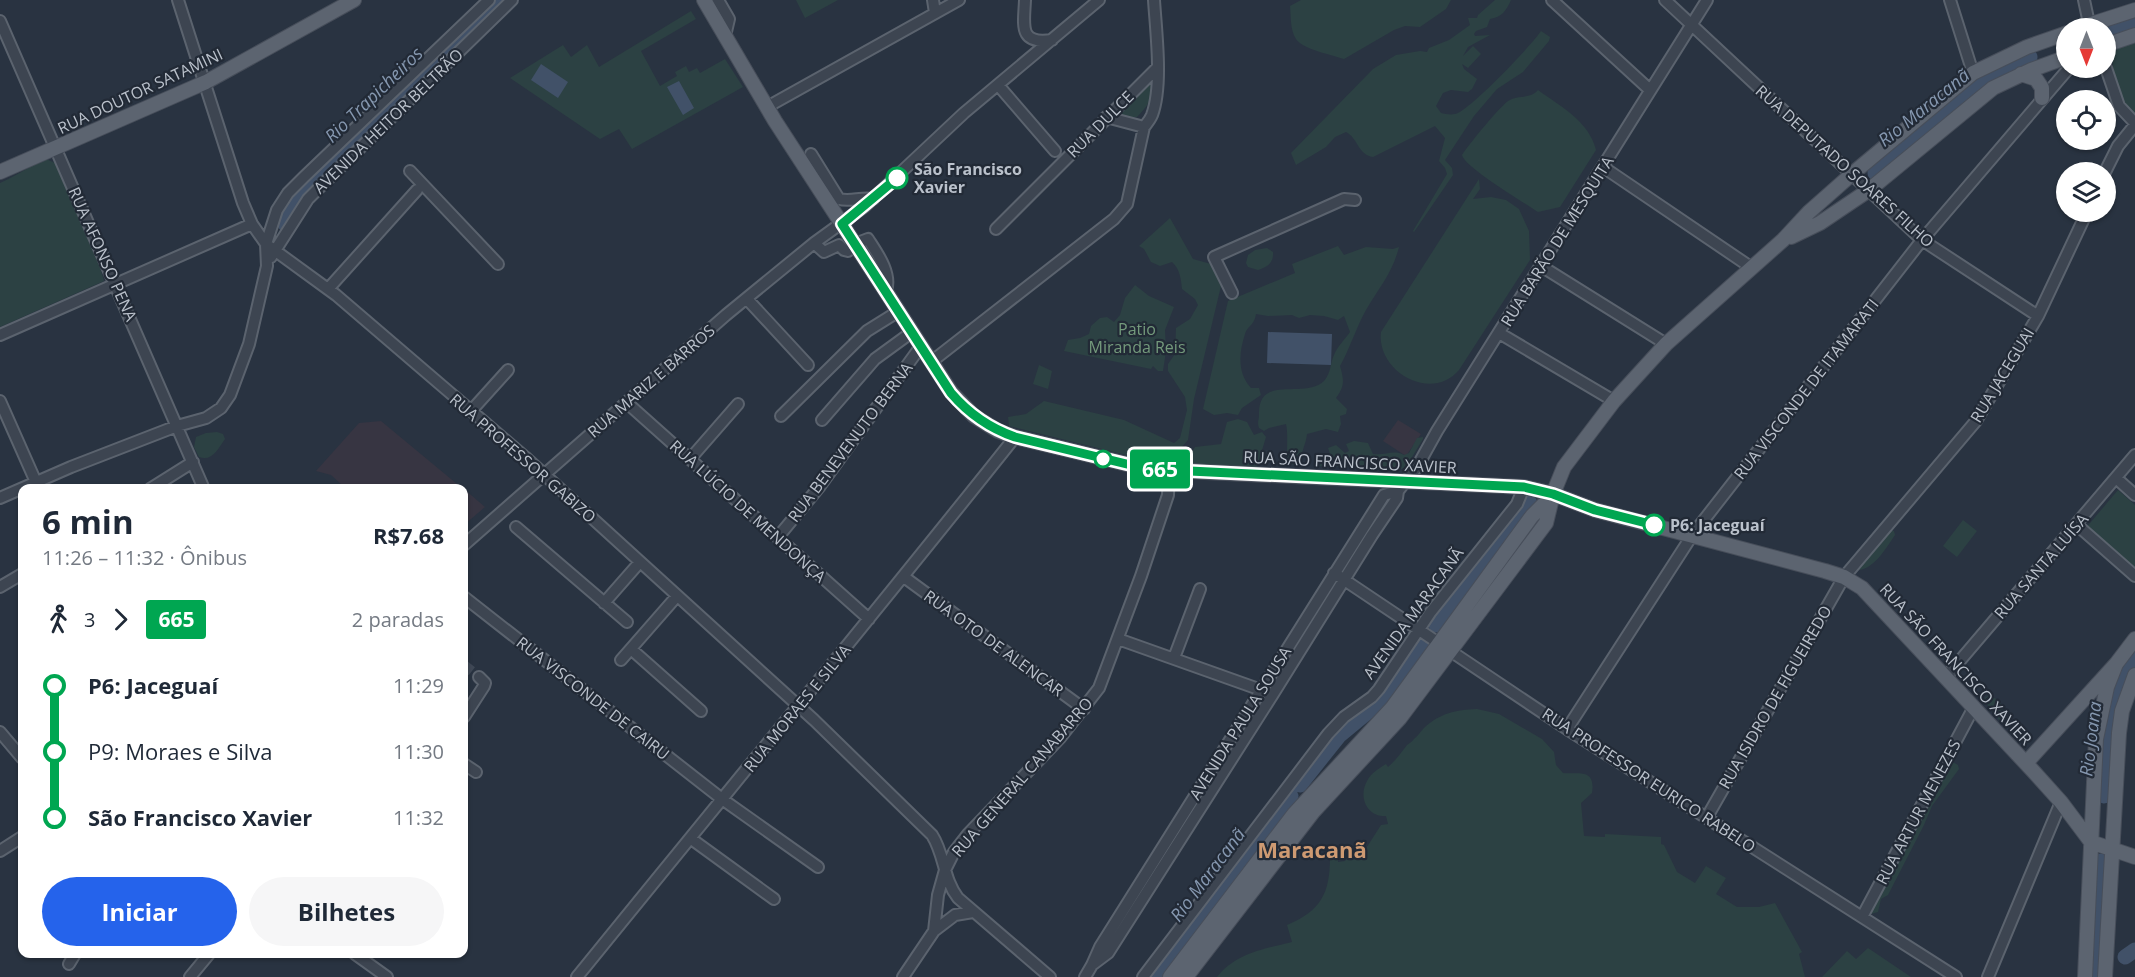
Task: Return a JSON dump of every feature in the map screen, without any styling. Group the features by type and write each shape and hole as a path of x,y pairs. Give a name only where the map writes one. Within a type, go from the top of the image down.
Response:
{"main road":[{"name":"RUA DOUTOR SATAMINI","path":"0,172 206,82 354,0"},
{"name":"RUA SÃO FRANCISCO XAVIER","path":"704,0 766,107 931,362 962,405 985,424 1015,437 1135,466 1169,470 1402,486 1524,487 1553,494 1595,510 1693,534 1844,577 1867,592 2061,802 2091,842"},
{"path":"2112,18 2135,10"},
{"path":"2116,42 2135,35"},
{"path":"1186,977 1313,812 1400,718 1444,647 1532,516 1553,494 1564,466 1614,401 1666,344 1783,240 1809,212 1972,73 2027,47 2056,37"},
{"path":"2026,72 2039,58 2039,54 2034,49 2027,47"},
{"path":"1783,240 1820,223 1869,190 1993,88 2056,61"},
{"path":"2026,72 2036,79 2042,88 2042,98"},
{"path":"2026,763 2116,664 2135,639"},
{"path":"1170,977 1294,814 1392,708 1444,647"},
{"path":"2085,977 2096,739 2107,687 2116,664"},
{"path":"2105,977 2119,733 2122,711 2135,675"},
{"path":"2091,842 2135,857"}],"street":[{"name":"RUA PROFESSOR GABIZO","path":"178,0 243,203 252,224 271,247 328,289 471,411 797,705 932,835 940,850 952,891 973,912 1050,977"},
{"name":"AVENIDA HEITOR BELTRÃO","path":"271,247 277,210 288,193 489,0"},
{"name":"AVENIDA HEITOR BELTRÃO","path":"271,247 308,199 512,0"},
{"path":"718,0 729,19 725,36"},
{"path":"933,0 935,13"},
{"path":"766,107 959,0"},
{"path":"1025,0 1024,28 1026,34 1032,40 1039,42 1052,40"},
{"name":"RUA MARIZ E BARROS","path":"468,540 747,299 814,243 873,199 964,113 1099,0"},
{"path":"931,362 1114,219 1127,204 1144,127 1152,117 1156,99 1158,67 1154,0"},
{"path":"1552,0 1650,90"},
{"name":"RUA DEPUTADO SOARES FILHO","path":"1665,0 1922,240 2038,316"},
{"name":"RUA BARÃO DE MESQUITA","path":"1402,486 1417,467 1498,333 1707,0"},
{"path":"1950,0 1972,73"},
{"path":"2084,0 2085,18"},
{"name":"RUA AFONSO PENA","path":"0,21 202,484"},
{"name":"RUA DULCE","path":"996,228 1158,67"},
{"name":"RUA VISCONDE DE ITAMARATI","path":"1567,729 1693,534 1922,240 2060,78"},
{"path":"2109,78 2119,106 2135,124 2118,146 2110,162"},
{"path":"998,85 1055,151"},
{"path":"1106,117 1144,127"},
{"path":"811,154 839,198 845,201 861,198 873,199"},
{"path":"1603,167 1752,268"},
{"path":"410,171 498,264"},
{"path":"328,289 417,190"},
{"path":"1232,293 1214,256 1344,199 1355,201"},
{"name":"RUA JACEGUAI","path":"1844,577 1976,421 2038,316 2082,222"},
{"path":"0,335 252,224"},
{"path":"814,243 824,252 839,245 848,251 855,244"},
{"path":"39,484 177,426 214,414 221,408 231,395 249,344 271,247"},
{"path":"1541,266 1666,344"},
{"path":"747,299 808,365"},
{"path":"781,416 867,330 899,311"},
{"path":"822,420 875,359 912,332"},
{"path":"1498,333 1614,401"},
{"name":"RUA BENEVENUTO BERNA","path":"778,537 820,486 921,346"},
{"path":"471,411 508,370"},
{"path":"0,401 37,484"},
{"name":"RUA LÚCIO DE MENDONÇA","path":"626,402 869,619"},
{"path":"690,459 738,404"},
{"name":"RUA MORAES E SILVA","path":"577,977 797,705 904,577 1015,437"},
{"name":"RUA SANTA LUÍSA","path":"1946,677 2135,455"},
{"path":"158,484 192,462"},
{"name":"RUA GENERAL CANABARRO","path":"903,977 934,931 938,895 945,870 954,852 968,834 1060,738 1099,688 1168,495 1169,470"},
{"path":"2116,478 2135,495"},
{"name":"AVENIDA PAULA SOUSA","path":"1194,807 1273,694 1344,579 1384,495 1402,486"},
{"name":"AVENIDA MARACANÃ","path":"1143,977 1186,925 1328,734 1344,717 1372,697 1379,689 1418,630 1517,504 1524,487"},
{"path":"0,498 18,492"},
{"path":"2077,525 2135,576"},
{"path":"516,527 627,622"},
{"name":"AVENIDA PAULA SOUSA","path":"1085,977 1100,947 1145,885 1194,807 1262,689 1334,573 1369,530"},
{"path":"604,603 640,562"},
{"name":"RUA PROFESSOR EURICO RABELO","path":"1334,573 1567,729 1956,977"},
{"path":"0,587 18,576"},
{"name":"RUA OTO DE ALENCAR","path":"904,577 1084,709"},
{"name":"RUA ISIDRO DE FIGUEIREDO","path":"1707,817 1844,577"},
{"path":"1174,658 1200,589"},
{"path":"621,660 677,596"},
{"name":"RUA VISCONDE DE CAIRU","path":"468,600 722,799 818,867"},
{"path":"1118,639 1273,694"},
{"path":"631,649 701,711"},
{"path":"468,711 485,683 479,677"},
{"name":"RUA ARTUR MENEZES","path":"1862,917 1974,707"},
{"path":"0,732 18,753"},
{"path":"468,767 476,772"},
{"path":"1988,977 2061,802"},
{"path":"690,838 774,899"},
{"path":"0,851 18,840"},
{"path":"934,931 955,915 973,912"},
{"path":"1186,925 1200,935"},
{"path":"190,977 206,958"},
{"path":"361,958 387,977"}],"shaded area":[{"path":"1398,420 1421,434 1406,456 1383,441"},
{"path":"381,421 457,484 341,484 331,475 316,471 359,423"},
{"path":"468,492 485,507 468,522"}],"green space":[{"path":"796,0 838,0 805,18"},
{"path":"1301,0 1451,0 1446,9 1420,27 1405,26 1394,30 1344,59 1311,49 1296,39 1290,6"},
{"path":"1495,0 1511,0 1503,13 1490,19 1487,27 1474,34 1475,36 1490,35 1468,47 1463,56 1473,46 1481,54 1468,68 1462,64 1464,69 1477,79 1468,92 1451,90 1443,93 1436,106 1441,113 1455,114 1473,102 1513,63 1541,31 1550,37 1549,41 1523,72 1497,89 1474,116 1445,160 1452,168 1453,175 1414,232 1447,174 1439,161 1445,138 1435,126 1373,157 1364,153 1346,132 1335,137 1326,147 1296,165 1291,153 1373,69 1396,55 1427,52 1429,48 1449,40 1470,25 1468,18 1477,18"},
{"path":"691,11 696,19 641,51 660,86 677,76 675,72 686,66 689,72 697,68 700,73 725,59 743,87 632,149 619,129 600,139 510,78 563,45 571,57 587,45 599,67"},
{"path":"2135,41 2135,117 2127,105 2116,78 2116,51"},
{"path":"1148,82 1152,82 1152,93 1144,109 1137,117 1120,117 1117,110"},
{"path":"1538,90 1581,123 1596,150 1560,207 1538,212 1483,176 1465,161 1462,155 1508,101 1532,95"},
{"path":"46,159 55,163 104,281 0,327 0,183"},
{"path":"1479,179 1480,189 1473,199 1491,197 1506,200 1519,209 1529,231 1530,260 1459,370 1447,379 1434,383 1421,383 1396,370 1387,359 1382,346 1381,332"},
{"path":"1170,218 1193,259 1211,264 1221,286 1194,399 1188,440 1180,449 1178,465 1146,460 1009,426 1008,417 1026,414 1044,401 1124,420 1174,443 1180,438 1187,410 1185,397 1168,371 1168,364 1175,354 1176,328 1190,319 1198,305 1195,299 1182,289 1181,278 1172,262 1160,266 1151,262 1144,249 1139,246"},
{"path":"1338,246 1344,255 1366,247 1393,249 1399,247 1389,272 1366,310 1340,366 1343,383 1336,398 1347,409 1346,414 1340,416 1341,424 1338,432 1326,429 1307,434 1300,462 1297,465 1289,464 1286,424 1264,431 1259,428 1261,402 1266,395 1274,391 1315,386 1324,381 1335,352 1350,332 1344,316 1338,320 1324,316 1310,315 1299,318 1292,315 1256,314 1245,334 1240,362 1246,382 1251,388 1259,388 1261,395 1242,408 1238,415 1227,413 1214,415 1203,409 1228,301 1295,273 1292,264"},
{"path":"1267,248 1273,252 1269,264 1258,270 1248,267 1246,263 1248,255 1255,250"},
{"name":"Patio Miranda Reis","path":"1135,285 1149,296 1174,307 1165,330 1166,351 1163,371 1158,371 1153,366 1151,369 1064,351 1068,340 1089,334 1091,326 1100,318 1107,317 1114,322 1120,315 1125,298"},
{"path":"1039,365 1052,371 1048,389 1033,384"},
{"path":"1238,419 1247,422 1254,435 1262,432 1266,437 1257,467 1250,470 1190,463 1195,447 1221,444 1227,422"},
{"path":"217,432 223,434 225,439 220,447 208,458 199,457 194,447 196,437"},
{"path":"1423,437 1406,467 1401,469 1318,466 1331,457 1328,448 1336,445 1345,453 1349,451 1346,444 1354,441 1368,443 1373,454 1404,455 1409,453 1417,438"},
{"path":"2118,490 2135,505 2135,573 2085,529"},
{"path":"1963,520 1977,531 1957,557 1943,546"},
{"path":"1888,530 1894,531 1895,535 1884,551 1870,566 1859,570 1856,566"},
{"path":"1989,695 1998,700 2009,714 2007,719 1999,720 1983,699"},
{"path":"1477,709 1499,714 1542,739 1554,752 1556,765 1563,773 1584,774 1591,779 1592,793 1581,803 1584,836 1605,837 1605,834 1661,837 1661,844 1664,845 1677,872 1695,883 1706,866 1726,878 1716,894 1737,907 1759,907 1775,903 1802,952 1799,954 1805,977 1217,977 1242,957 1292,942 1287,925 1299,920 1316,907 1328,881 1330,857 1338,857 1338,862 1345,861 1355,850 1365,850 1381,825 1388,824 1386,816 1369,810 1364,799 1364,787 1373,773 1386,764 1388,767 1424,728 1436,719 1455,711"},
{"path":"1951,761 1958,765 1959,769 1932,806 1888,895 1881,899 1878,912 1871,914 1868,911"},
{"path":"1868,948 1911,977 1822,977 1847,951 1856,959"}],"water":[{"path":"541,64 568,82 558,98 531,80"},
{"path":"679,81 694,108 683,115 667,87"},
{"path":"1268,332 1332,334 1331,365 1267,363"}],"waterway":[{"name":"Rio Trapicheiros","path":"285,224 288,209 301,193 499,0"},
{"name":"Rio Maracanã","path":"2116,28 2135,22"},
{"name":"Rio Maracanã","path":"1875,173 1967,95 2030,57"},
{"name":"Rio Maracanã","path":"1436,625 1530,503"},
{"name":"Rio Maracanã","path":"1300,785 1339,736 1380,702 1422,644"},
{"name":"Rio Joana","path":"2104,796 2107,741 2113,704 2125,670 2135,654"},
{"name":"Rio Maracanã","path":"1156,977 1291,796"},
{"name":"Rio Joana","path":"2094,975 2101,861"},
{"path":"2125,957 2135,950"}],"tunnel":[{"path":"468,668 479,677"}],"bus line":[{"name":"665","path":"897,178 842,224 951,393 974,416 998,431 1135,466 1169,470 1524,487 1553,494 1595,510 1654,525"}],"place":[{"name":"São Francisco Xavier","path":"897,178"},
{"name":"P6: Jaceguaí","path":"1654,525"}],"district":[{"name":"Maracanã","path":"1312,850"}]}
